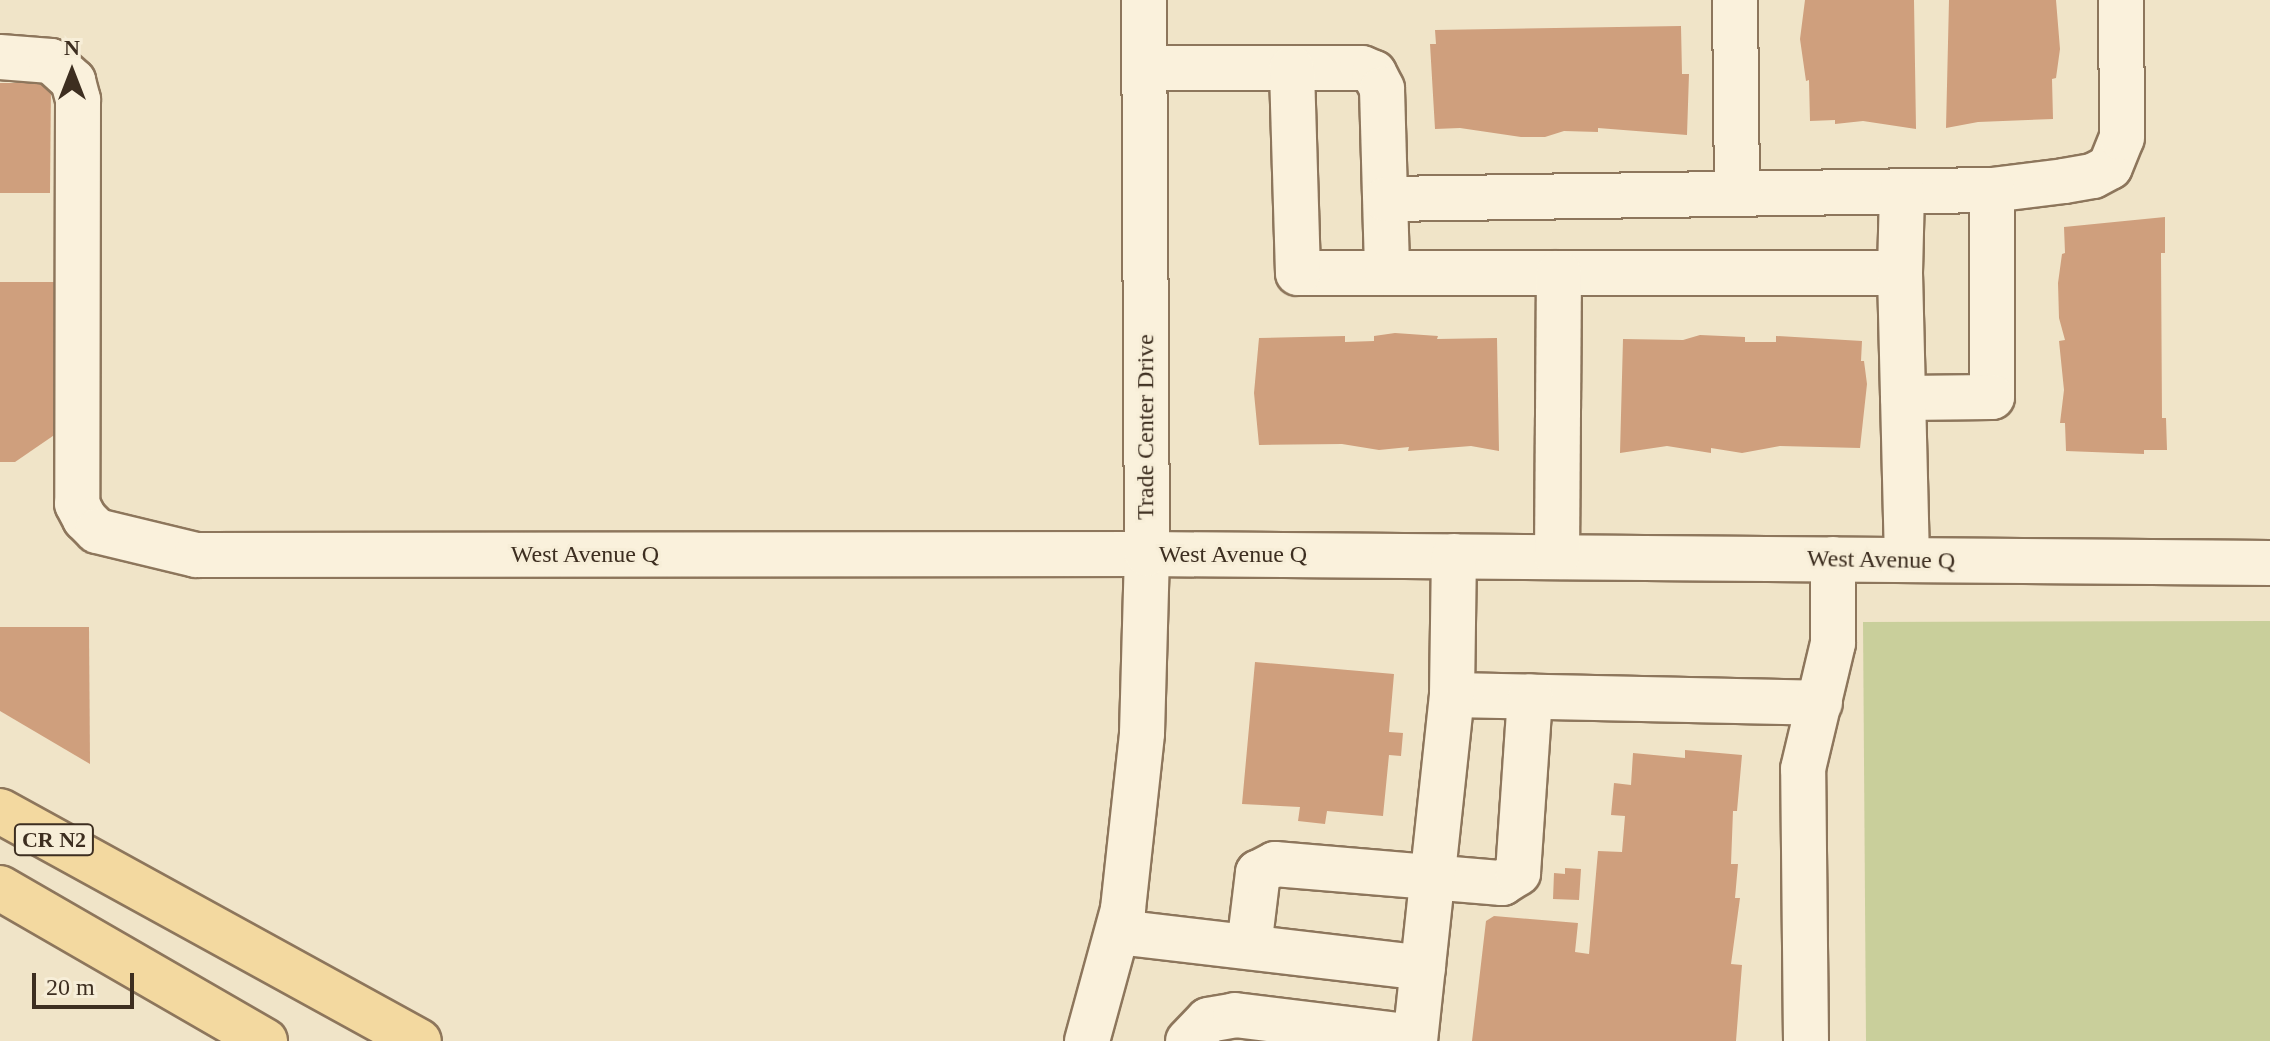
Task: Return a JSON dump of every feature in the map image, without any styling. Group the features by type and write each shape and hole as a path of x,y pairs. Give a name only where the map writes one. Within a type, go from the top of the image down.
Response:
{"main road":[{"name":"CR N2","path":"0,811 419,1041"},
{"name":"CR N2","path":"0,888 265,1041"}],"street":[{"name":"Trade Center Drive","path":"1087,1041 1118,932 1142,733 1147,554 1144,0"},
{"path":"1735,0 1737,194"},
{"path":"1386,199 1992,190 2093,176 2110,167 2122,138 2121,0"},
{"name":"West Avenue Q","path":"0,57 51,61 73,81 78,100 77,504 85,519 97,531 196,555 1147,554 2270,563"},
{"path":"1144,68 1362,68 1374,73 1382,89 1387,273"},
{"path":"1292,68 1298,273 1900,273"},
{"path":"1903,398 1992,397 1992,190"},
{"path":"1902,191 1900,273 1907,560"},
{"path":"1557,557 1559,273"},
{"path":"1188,1041 1208,1020 1235,1015 1415,1039 1452,695 1454,556"},
{"path":"1806,1041 1803,769 1833,643 1833,559"},
{"path":"1452,695 1820,703"},
{"path":"1249,947 1258,873 1275,864 1502,883 1518,873 1530,696"},
{"path":"1118,932 1423,968"}],"green space":[{"path":"2270,621 2270,1041 1866,1041 1863,622"}],"building":[{"path":"1805,0 1914,0 1916,129 1863,121 1835,124 1835,120 1810,121 1809,80 1806,81 1800,39"},
{"path":"1949,0 2056,0 2060,49 2056,78 2052,79 2053,119 1978,122 1946,128"},
{"path":"1681,26 1682,74 1689,74 1687,135 1598,128 1598,132 1564,131 1545,137 1521,137 1460,128 1435,129 1430,44 1436,44 1435,30"},
{"path":"0,83 51,83 50,193 0,193"},
{"path":"2165,217 2165,253 2161,253 2162,418 2166,418 2167,450 2144,450 2144,454 2066,451 2065,423 2060,423 2064,390 2059,341 2065,340 2059,318 2058,283 2062,254 2065,253 2064,227"},
{"path":"0,282 65,282 66,427 15,462 0,462"},
{"path":"1395,333 1438,336 1437,339 1497,338 1499,451 1471,446 1408,451 1409,447 1379,450 1342,444 1259,445 1254,393 1259,338 1345,336 1345,342 1374,341 1374,336"},
{"path":"1700,335 1745,337 1745,342 1776,342 1776,336 1862,341 1861,361 1864,361 1867,384 1860,448 1780,446 1742,453 1711,448 1711,453 1667,446 1620,453 1623,339 1683,340"},
{"path":"0,627 89,627 90,764 0,711"},
{"path":"1255,662 1394,674 1389,732 1403,733 1401,756 1389,755 1383,816 1327,811 1325,824 1298,821 1300,807 1242,804"},
{"path":"1685,750 1742,755 1737,811 1733,811 1731,864 1738,864 1735,898 1740,898 1731,964 1742,965 1736,1041 1472,1041 1486,921 1494,916 1578,923 1575,952 1589,954 1598,851 1622,852 1625,816 1611,815 1614,783 1631,785 1633,753 1685,758"},
{"path":"1565,868 1581,869 1579,900 1553,899 1554,873 1565,874"}]}
